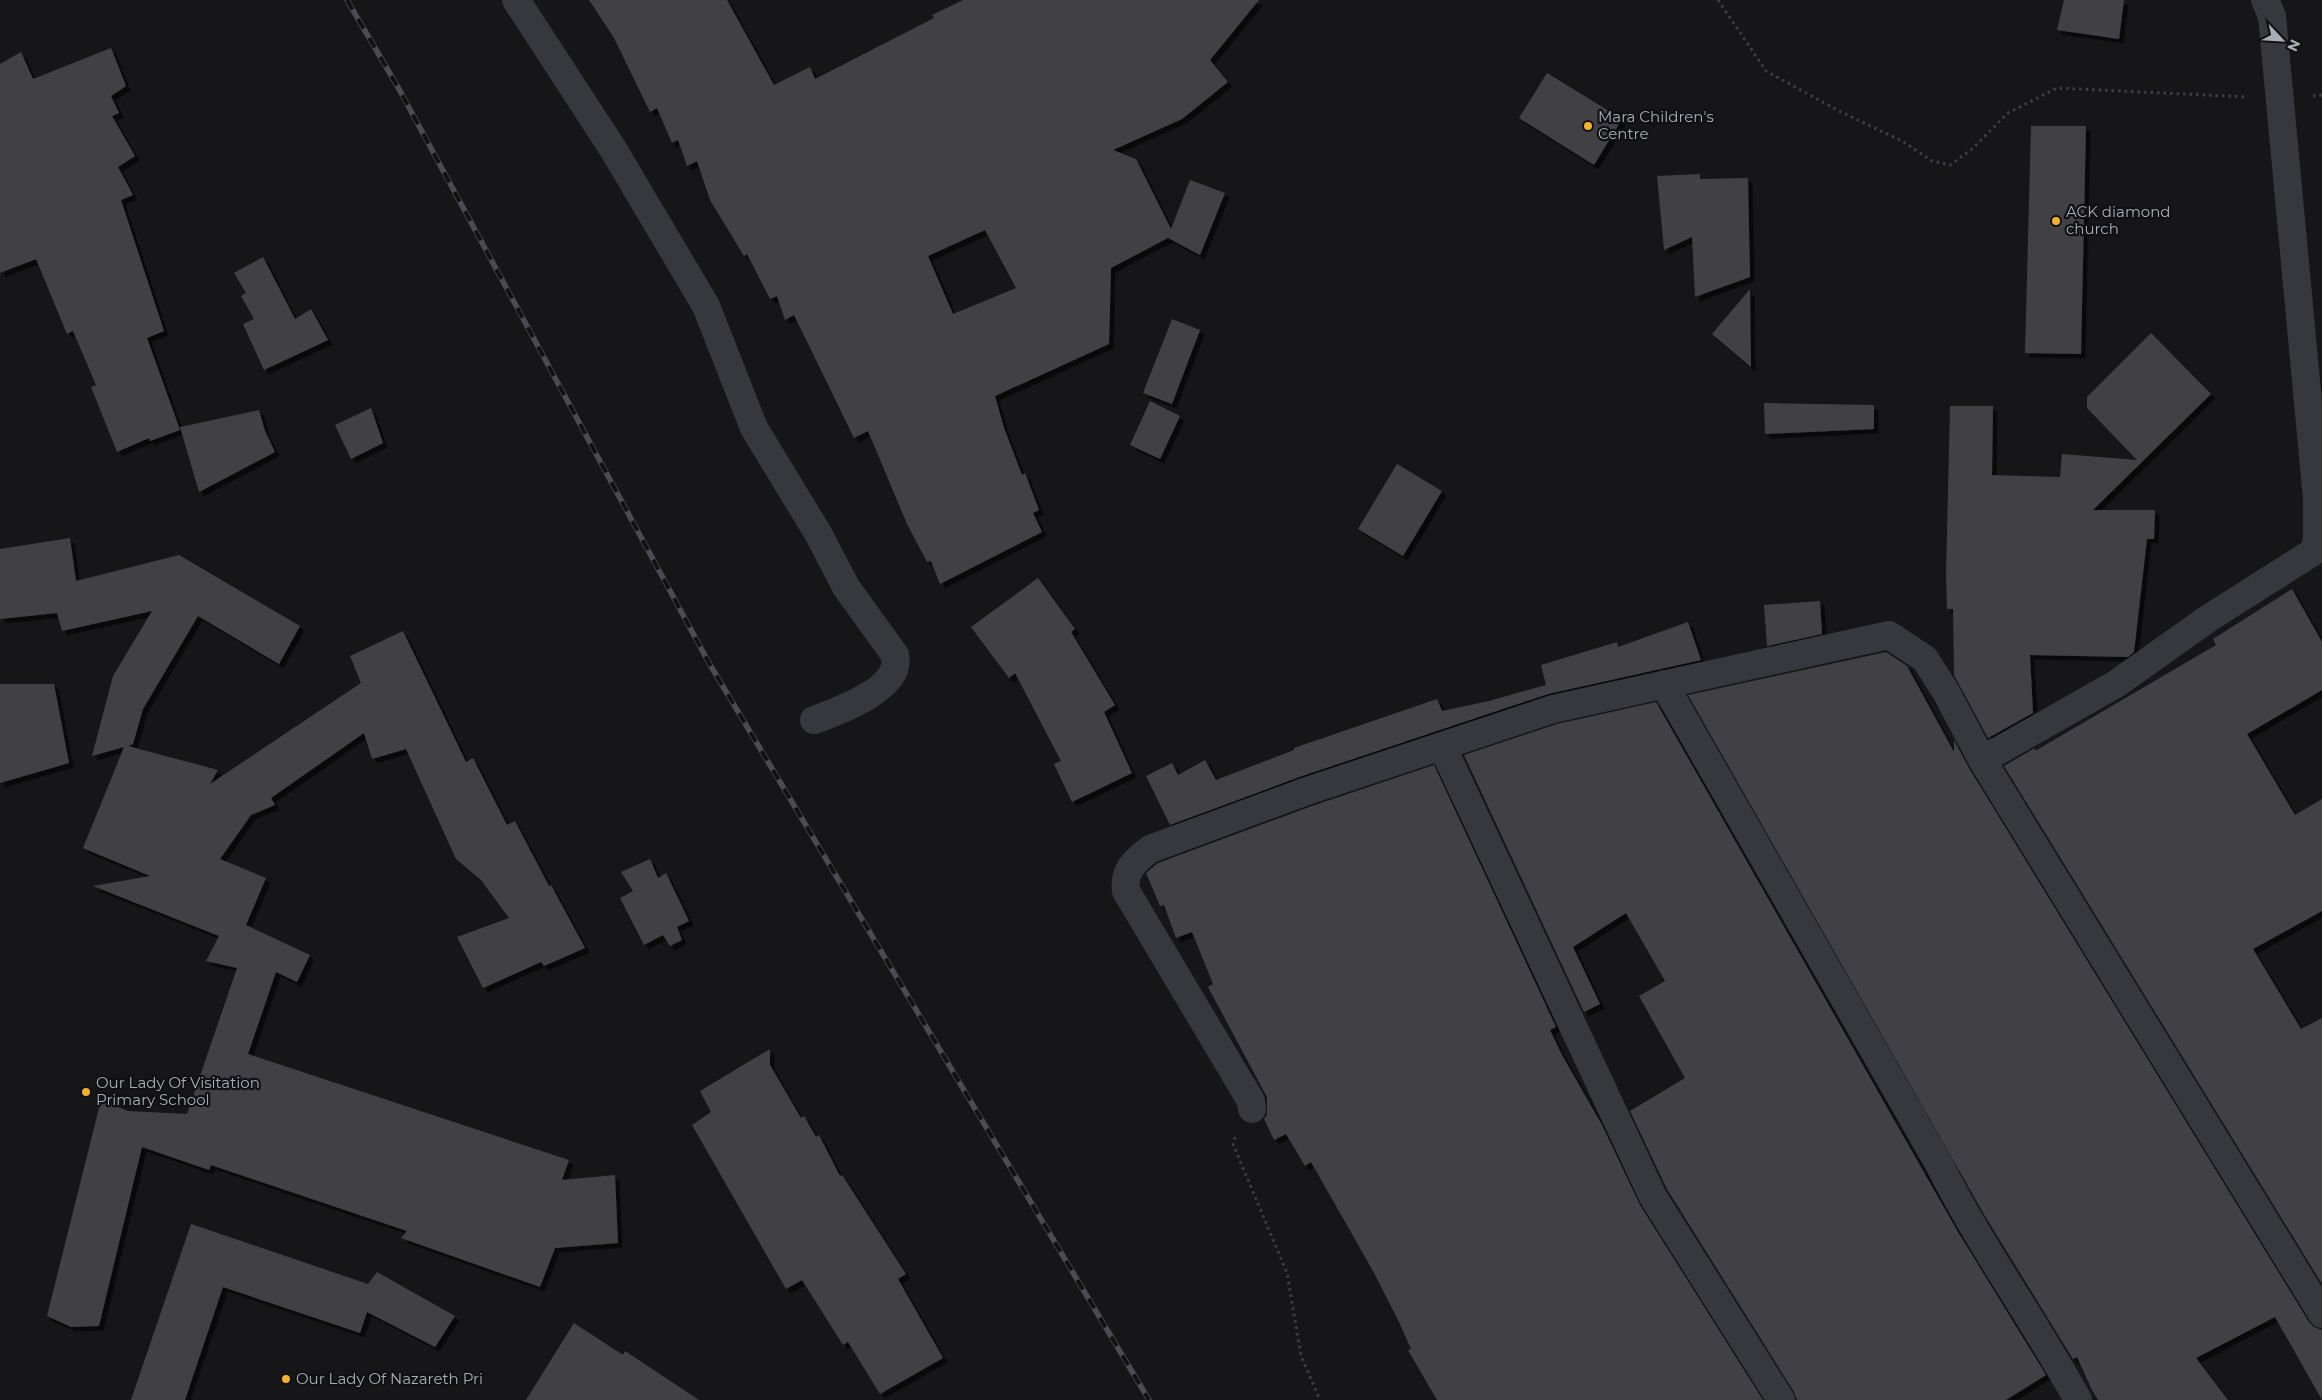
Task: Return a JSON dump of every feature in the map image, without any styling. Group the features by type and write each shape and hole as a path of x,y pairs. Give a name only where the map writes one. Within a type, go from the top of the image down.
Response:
{"street":[{"path":"516,0 613,150 706,306 754,428 819,535 846,587 895,655 897,662 894,674 876,690 838,712 814,720"},
{"path":"1982,760 2116,684 2209,618 2318,548 2317,499 2272,16 2265,0"},
{"path":"1252,1109 1252,1101 1126,891 1124,881 1126,873 1132,864 1150,849 1307,791 1553,709 1889,636 1925,659 1946,692 1982,760 2322,1314"},
{"path":"1664,684 1939,1164 1963,1211 2053,1354 2078,1400"},
{"path":"1442,746 1653,1197 1781,1400"}],"path":[{"path":"1718,0 1766,72 1839,111 1902,141 1932,161 1950,165 1972,149 2008,113 2057,88 2279,98 2322,95"},
{"path":"1252,1109 1236,1130 1233,1144 1287,1273 1301,1356 1320,1400"}],"building":[{"path":"589,0 727,0 774,85 810,67 815,79 934,18 932,15 963,0 1259,0 1210,60 1228,82 1182,119 1113,150 1136,159 1171,229 1190,180 1225,193 1200,255 1168,238 1111,268 1109,344 995,396 1004,428 1022,475 1025,473 1039,510 1033,513 1042,532 940,584 931,561 927,562 907,524 868,431 854,438 794,315 785,320 777,296 770,299 747,254 744,256 710,200 697,161 687,166 678,140 672,143 657,108 650,112 614,38","holes":["985,230 1016,288 953,314 928,256"]},
{"path":"2064,0 2124,0 2119,39 2057,30"},
{"path":"111,48 126,86 111,96 119,113 112,116 135,156 118,167 133,195 121,200 164,331 147,338 180,430 150,441 149,438 117,452 91,387 96,385 73,331 67,334 36,259 0,273 0,64 21,52 33,79"},
{"path":"1547,73 1622,119 1594,165 1519,118"},
{"path":"2031,126 2086,126 2081,354 2025,353"},
{"path":"1700,174 1700,179 1748,178 1750,277 1695,297 1692,237 1664,250 1657,176"},
{"path":"263,257 295,319 311,309 328,340 264,370 243,324 254,319 241,296 246,293 234,273"},
{"path":"1750,289 1751,367 1712,334"},
{"path":"1172,319 1200,330 1172,404 1143,393"},
{"path":"2151,333 2211,394 2093,510 2155,510 2154,539 2147,539 2134,652 2128,657 2030,655 2033,713 1988,738 1954,675 1953,609 1947,609 1946,576 1950,406 1993,406 1992,475 2060,477 2062,454 2137,460 2087,408 2087,397"},
{"path":"1150,401 1180,416 1160,459 1130,445"},
{"path":"1764,403 1874,405 1874,429 1765,434"},
{"path":"371,408 383,443 351,459 335,425"},
{"path":"259,410 265,431 275,452 199,492 180,427"},
{"path":"1397,464 1442,491 1403,556 1358,529"},
{"path":"70,538 76,581 179,555 300,626 279,664 198,616 143,709 133,744 128,746 218,770 210,784 361,683 350,656 403,631 466,762 473,758 507,825 515,821 549,886 551,885 585,948 544,966 541,962 483,988 457,937 509,918 481,880 456,859 406,749 372,759 364,733 271,798 275,805 251,815 220,859 266,878 246,925 310,955 297,982 276,972 248,1054 569,1160 562,1180 615,1175 618,1243 555,1248 540,1287 401,1238 407,1231 211,1165 209,1170 142,1147 99,1326 71,1327 47,1316 101,1100 128,1111 187,1114 237,968 206,961 219,936 93,886 150,876 83,848 124,747 92,756 113,676 152,611 62,631 57,613 0,619 0,549"},
{"path":"1038,578 1075,629 1071,632 1115,705 1104,712 1132,773 1072,802 1054,764 1061,761 1015,673 1009,678 971,627"},
{"path":"2292,589 2322,642 2322,690 2247,734 2295,815 2322,799 2322,911 2253,949 2301,1029 2322,1018 2322,1284 2004,766 2035,748 2035,751 2216,645 2213,639"},
{"path":"1820,601 1822,634 1767,646 1764,605"},
{"path":"1688,622 1701,660 1548,694 1302,776 1170,825 1146,776 1172,763 1178,775 1205,760 1216,780 1294,750 1294,748 1437,699 1442,711 1489,701 1546,685 1541,665 1617,642 1618,647"},
{"path":"1886,652 1907,666 1954,752 1954,740 1969,768 2309,1322 2314,1327 2322,1330 2322,1400 2275,1317 2196,1358 2228,1400 2098,1400 2077,1357 2073,1359 1985,1216 1688,695"},
{"path":"0,684 54,684 69,763 0,783"},
{"path":"1656,702 1958,1232 2046,1375 2006,1400 1797,1400 1794,1392 1667,1189 1630,1111 1685,1078 1639,996 1665,981 1626,913 1573,947 1600,1004 1584,1012 1464,755 1557,724"},
{"path":"1434,765 1556,1027 1550,1030 1562,1055 1602,1125 1640,1205 1763,1400 1437,1400 1408,1350 1411,1349 1373,1271 1311,1162 1305,1166 1286,1134 1274,1140 1264,1119 1267,1115 1267,1097 1208,987 1213,984 1192,932 1176,938 1164,905 1160,906 1146,873 1158,863 1312,806"},
{"path":"650,859 658,878 666,873 689,921 677,927 682,940 670,946 663,935 644,945 620,898 633,891 621,872"},
{"path":"770,1049 770,1065 801,1118 804,1116 816,1137 819,1135 840,1176 842,1175 906,1274 898,1279 943,1358 880,1394 848,1342 843,1345 802,1280 786,1289 692,1125 711,1112 700,1091"},
{"path":"191,1224 368,1284 377,1272 455,1316 435,1347 367,1312 360,1333 223,1287 185,1400 131,1400"},
{"path":"574,1323 623,1355 625,1351 699,1400 526,1400"}],"railway":[{"path":"347,0 399,89 709,663 1149,1400"}],"place":[{"name":"Mara Children's Centre","path":"1588,126"},
{"name":"ACK diamond church","path":"2056,221"},
{"name":"Our Lady Of Visitation Primary School","path":"86,1092"},
{"name":"Our Lady Of Nazareth Pri","path":"286,1379"}]}
